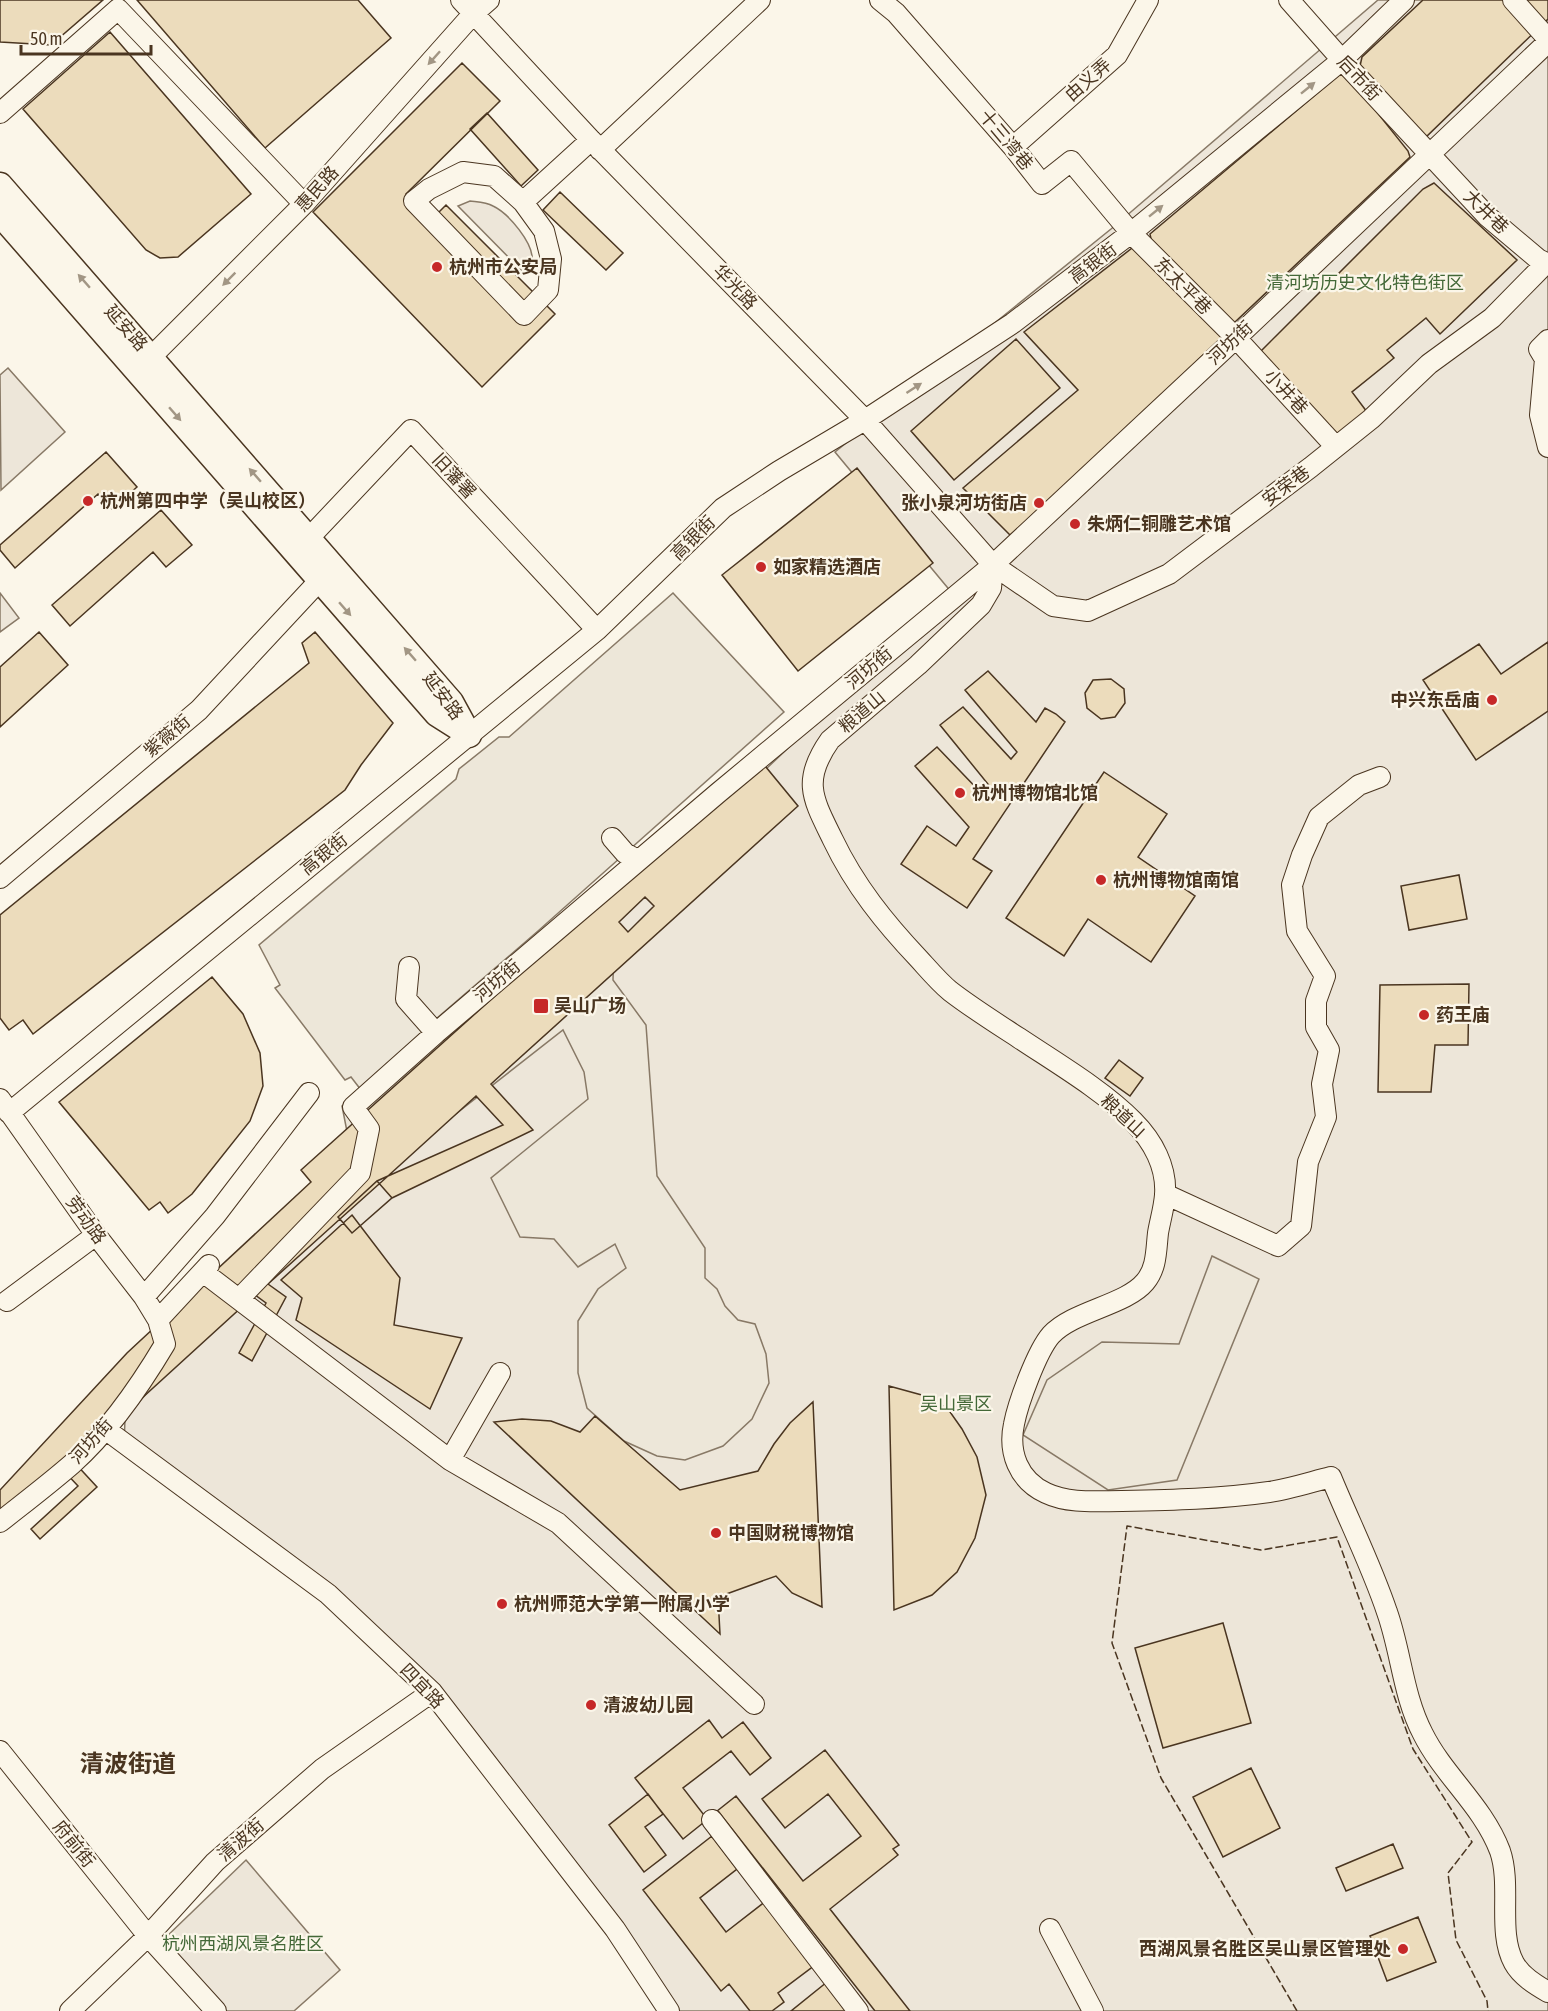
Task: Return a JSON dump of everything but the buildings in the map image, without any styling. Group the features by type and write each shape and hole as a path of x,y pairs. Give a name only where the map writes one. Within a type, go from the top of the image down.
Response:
{"main road":[{"name":"延安路","path":"0,185 320,579 437,714 469,735"},
{"name":"延安路","path":"0,214 309,538 452,702 469,735"}],"street":[{"name":"惠民路","path":"144,363 304,204 467,7 489,0"},
{"path":"523,202 596,145 760,0"},
{"name":"十三湾巷","path":"880,0 896,14 1013,147 1042,184 1071,161 1131,233"},
{"name":"由义弄","path":"1013,147 1117,55 1148,0"},
{"name":"高银街","path":"5,1106 597,630 723,508 1013,324 1131,233 1342,60 1404,0"},
{"path":"1513,0 1548,41"},
{"name":"后市街","path":"1296,2 1342,60 1430,155"},
{"name":"华光路","path":"467,7 596,145 865,420 993,565"},
{"path":"0,113 118,9 304,204"},
{"name":"河坊街","path":"239,1299 360,1173 369,1128 353,1107 436,1033 718,793 993,565 1430,155 1548,41"},
{"name":"大井巷","path":"1430,155 1487,216 1538,259 1547,263"},
{"path":"463,172 494,176 523,202 544,231 551,259 548,290 524,315 414,201 429,189 463,172"},
{"name":"东太平巷","path":"1131,233 1236,338"},
{"name":"安荣巷","path":"993,565 1053,606 1088,611 1169,574 1371,419 1429,364 1492,318 1547,263"},
{"name":"小井巷","path":"1236,338 1336,447"},
{"path":"1548,340 1539,349 1545,359 1540,415 1548,447"},
{"name":"旧藩署","path":"309,538 411,430 597,630"},
{"name":"粮道山","path":"993,565 991,588 981,605 918,664 830,740 819,755 813,771 812,791 818,810 843,861 887,926 948,989 1068,1071 1131,1119 1149,1138 1161,1161 1165,1194 1156,1261 1145,1282 1128,1294 1071,1320 1050,1336 1016,1414 1011,1440 1014,1461 1027,1478 1044,1492 1066,1500 1179,1500 1271,1492 1331,1477 1387,1612 1412,1707 1423,1734 1439,1760 1479,1811 1500,1852 1505,1874 1508,1947 1514,1965 1528,1979 1548,1992"},
{"name":"紫薇街","path":"0,878 199,710 320,579"},
{"path":"1165,1194 1278,1246 1301,1226 1308,1162 1326,1117 1322,1084 1329,1050 1316,1027 1316,1001 1325,976 1297,931 1292,885 1319,817 1359,785 1380,777"},
{"path":"612,838 625,853 634,858"},
{"path":"409,967 406,999 436,1033"},
{"path":"144,1297 215,1216 309,1092"},
{"name":"劳动路","path":"5,1106 96,1235 144,1297 158,1320 165,1344"},
{"path":"7,1301 96,1235"},
{"path":"158,1320 206,1268 239,1299 450,1460 558,1523 754,1704"},
{"name":"河坊街","path":"0,1522 73,1463 105,1429 147,1375 165,1344"},
{"path":"450,1460 500,1373"},
{"name":"四宜路","path":"105,1429 328,1594 432,1692 615,1929 669,2011"},
{"name":"清波街","path":"70,2011 148,1936 215,1862 322,1769 432,1692"},
{"name":"府前街","path":"0,1751 148,1936 216,2011"},
{"path":"712,1820 858,2011"},
{"path":"1050,1929 1093,2011"}],"green space":[{"name":"吴山景区","path":"1378,0 1548,0 1548,2011 670,2011 380,1634 124,1446 125,1419 303,1207 952,593 835,452 1111,229"},
{"path":"470,201 493,206 506,215 519,230 532,255 532,262 525,274 458,206"},
{"path":"8,368 65,432 1,490 0,375"},
{"path":"0,593 19,618 0,632"},
{"name":"杭州西湖风景名胜区","path":"246,1860 340,1970 294,2011 226,2011 162,1941"}],"shaded area":[{"path":"673,593 784,712 429,1025 371,1081 547,934 614,948 613,980 646,1025 657,1176 705,1248 705,1278 717,1289 725,1306 738,1320 755,1324 766,1354 769,1383 752,1419 723,1446 685,1460 657,1456 624,1441 587,1408 578,1373 578,1321 598,1289 626,1268 615,1244 578,1267 554,1239 520,1237 491,1178 588,1099 584,1072 563,1030 393,1163 359,1193 342,1106 361,1090 351,1077 345,1080 275,988 280,985 259,945 456,779 459,769 499,737 509,737"},
{"path":"1212,1256 1259,1279 1177,1480 1108,1490 1023,1435 1047,1380 1102,1342 1179,1344"}],"fence":[{"path":"1297,2011 1161,1778 1112,1643 1127,1526 1261,1550 1337,1537 1413,1749 1472,1842 1448,1873 1456,1940 1487,2001 1488,2011"}],"place":[{"name":"杭州市公安局","path":"437,267"},
{"name":"杭州第四中学（吴山校区）","path":"88,501"},
{"name":"张小泉河坊街店","path":"1039,503"},
{"name":"朱炳仁铜雕艺术馆","path":"1075,524"},
{"name":"如家精选酒店","path":"761,567"},
{"name":"中兴东岳庙","path":"1492,700"},
{"name":"杭州博物馆北馆","path":"960,793"},
{"name":"杭州博物馆南馆","path":"1101,880"},
{"name":"吴山广场","path":"541,1006"},
{"name":"药王庙","path":"1424,1015"},
{"name":"中国财税博物馆","path":"716,1533"},
{"name":"杭州师范大学第一附属小学","path":"502,1604"},
{"name":"清波幼儿园","path":"591,1705"},
{"name":"西湖风景名胜区吴山景区管理处","path":"1403,1949"}],"district":[{"name":"清波街道","path":"128,1764"}],"park label":[{"name":"清河坊历史文化特色街区","path":"1365,283"}]}
